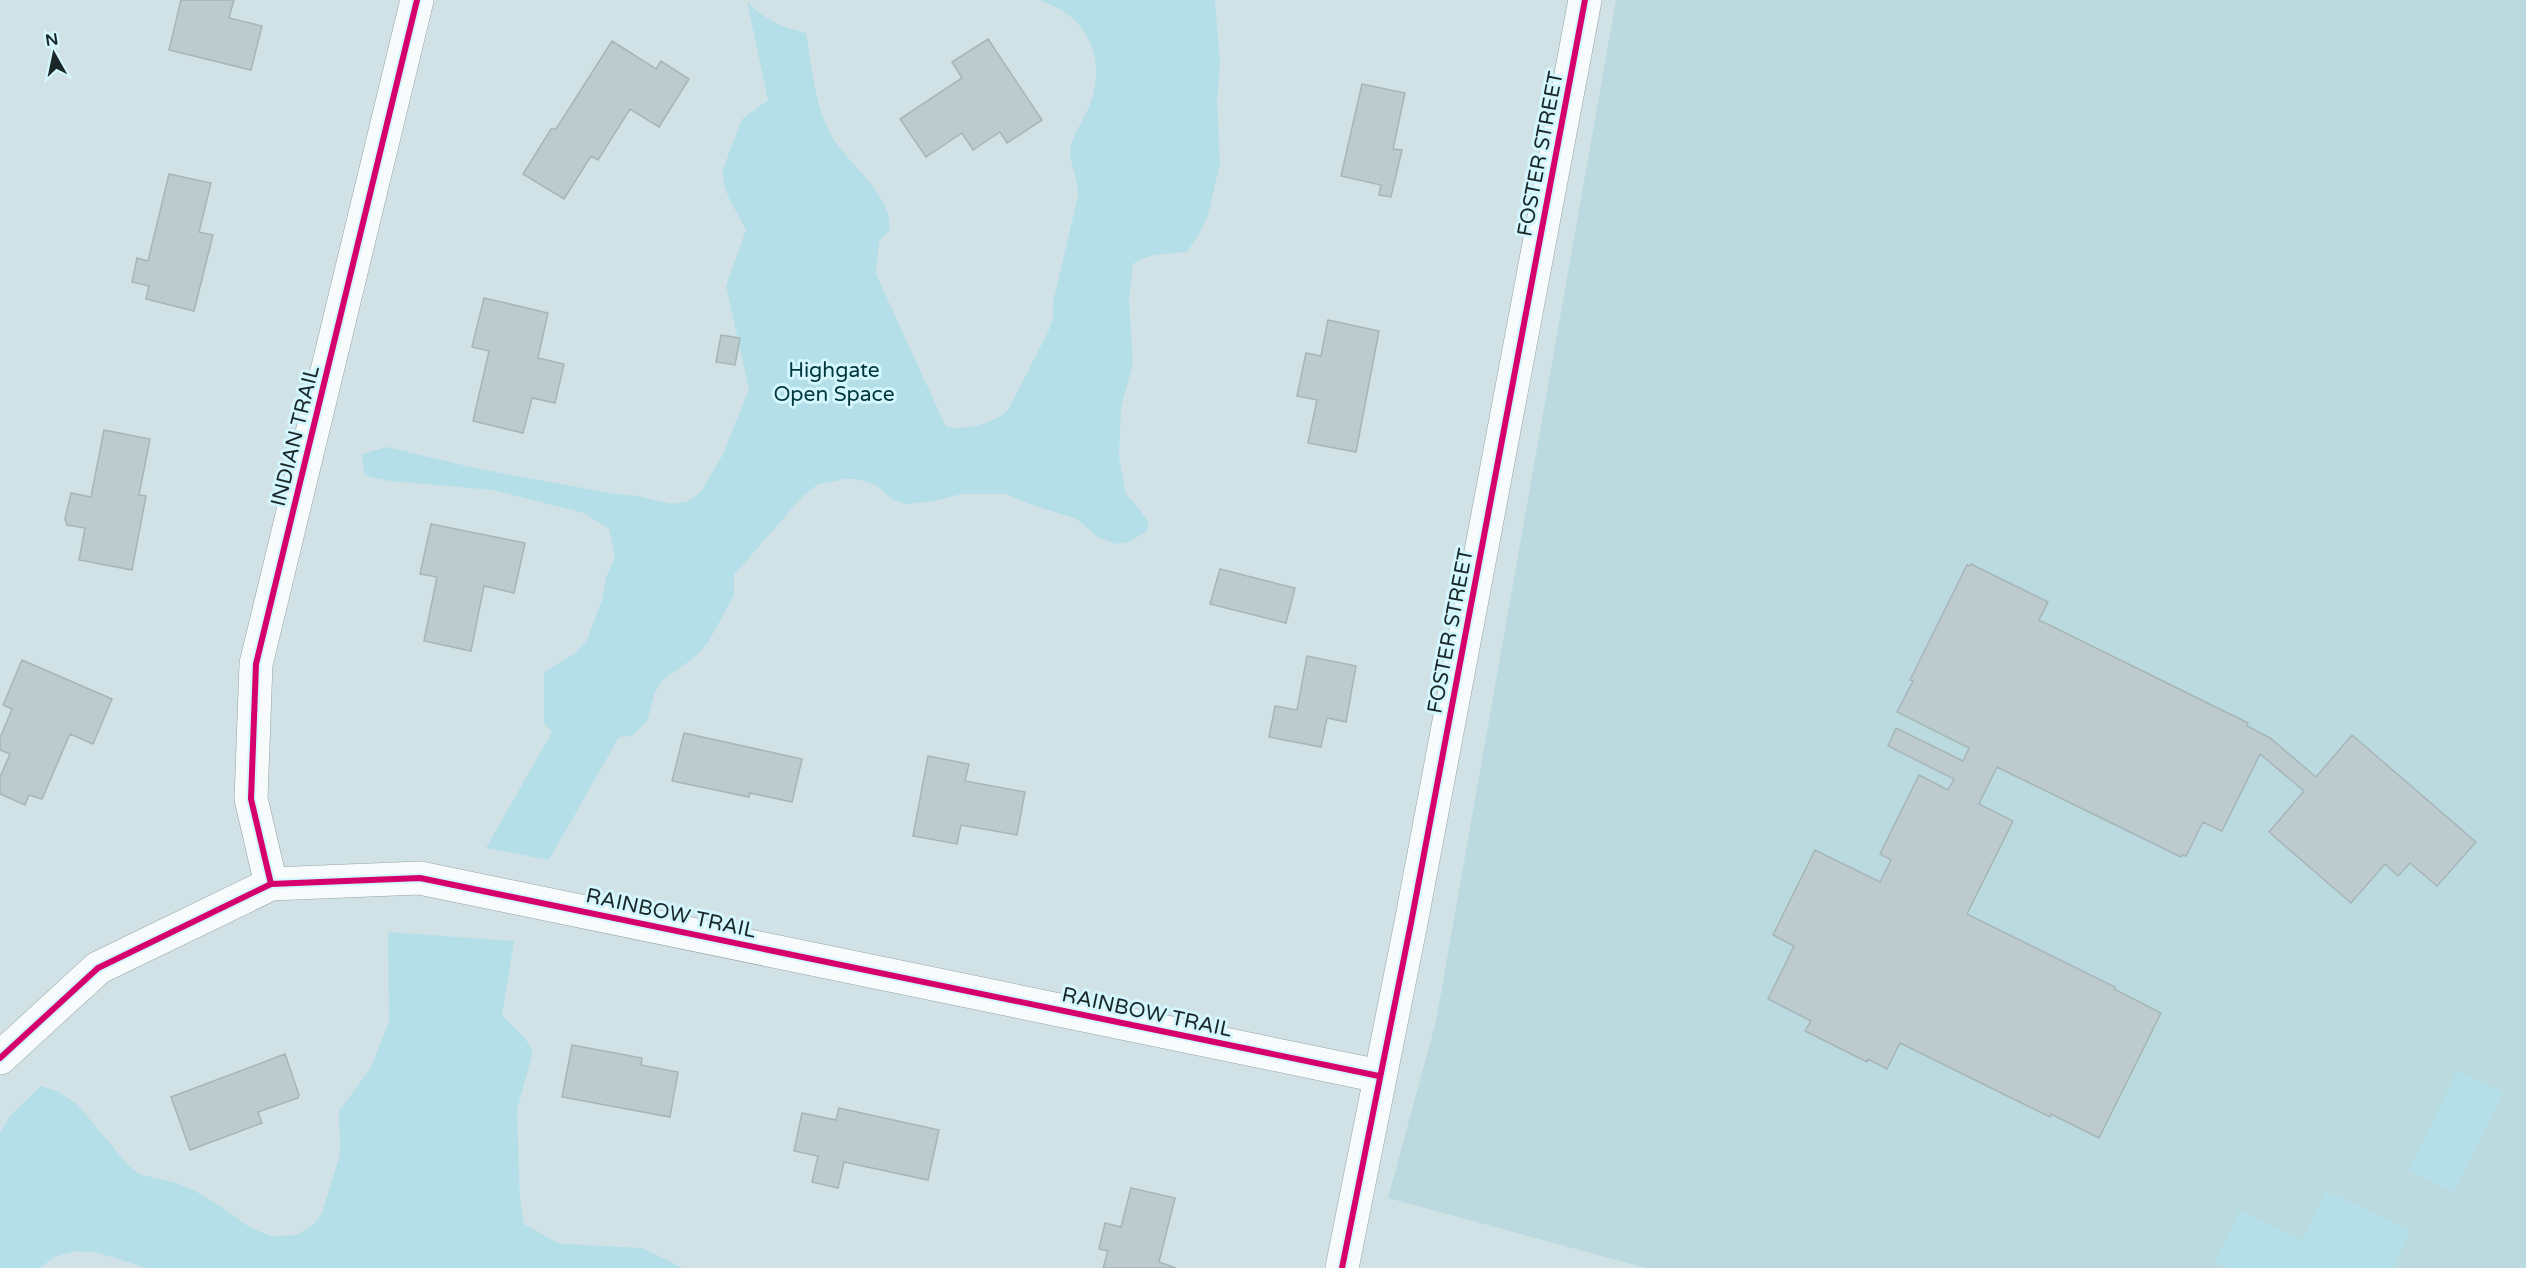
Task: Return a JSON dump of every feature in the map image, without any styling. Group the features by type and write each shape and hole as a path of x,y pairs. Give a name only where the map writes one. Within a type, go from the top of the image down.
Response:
{"street":[{"name":"INDIAN TRAIL","path":"271,884 251,799 256,664 417,0"},
{"name":"FOSTER STREET","path":"1342,1268 1416,900 1585,0"},
{"name":"RAINBOW TRAIL","path":"0,1058 99,968 271,884 420,878 1379,1076"}],"shaded area":[{"path":"1616,0 2526,0 2526,1268 1646,1268 1388,1198 1436,1021"}],"green space":[{"name":"Highgate Open Space","path":"1039,0 1215,0 1220,63 1217,101 1220,164 1208,215 1200,233 1187,252 1151,256 1133,264 1129,300 1133,363 1121,408 1119,457 1126,494 1149,524 1147,531 1129,542 1116,544 1098,537 1077,519 1006,494 962,494 929,502 906,504 893,500 876,485 857,479 844,479 817,485 802,497 734,575 734,595 709,641 696,656 662,681 655,692 647,721 632,736 619,737 549,860 486,848 552,732 544,723 544,672 574,654 587,640 603,597 606,577 615,557 609,529 584,513 493,490 390,481 370,477 364,474 362,454 387,447 475,468 615,494 638,496 671,504 686,502 701,492 722,456 749,389 726,286 746,230 730,201 723,178 723,169 742,119 768,100 747,2 774,22 806,33 814,85 825,123 838,146 878,193 885,206 889,219 889,231 879,242 876,274 946,427 962,428 979,425 1002,415 1008,410 1053,318 1053,302 1078,196 1070,151 1071,145 1090,104 1096,81 1096,66 1088,37 1068,15 1055,6"},
{"path":"388,932 514,941 502,1015 525,1038 533,1052 517,1110 520,1199 524,1224 556,1242 642,1248 683,1268 147,1268 99,1253 76,1251 54,1257 40,1268 0,1268 0,1133 10,1116 41,1086 59,1092 78,1105 128,1165 139,1174 192,1189 249,1227 270,1236 297,1235 314,1224 322,1213 340,1154 339,1111 370,1069 389,1022"},
{"path":"2457,1070 2503,1092 2453,1192 2409,1170"},
{"path":"2325,1191 2411,1230 2394,1268 2228,1268 2215,1262 2239,1211 2303,1240"}],"building":[{"path":"181,0 234,0 229,18 262,26 251,70 169,50"},
{"path":"988,39 1042,120 1007,143 1000,132 973,150 962,133 926,157 900,119 962,78 952,62"},
{"path":"612,41 656,69 661,61 689,79 659,127 630,109 598,160 591,156 564,199 523,174 551,129 556,129"},
{"path":"1362,84 1405,93 1393,149 1402,150 1391,197 1379,195 1381,185 1341,176"},
{"path":"169,174 211,183 199,232 213,235 194,311 146,299 149,286 132,282 137,258 148,261"},
{"path":"484,298 548,313 538,358 564,364 555,403 532,398 523,433 473,421 489,351 472,347"},
{"path":"1328,320 1379,331 1356,452 1308,443 1317,400 1297,396 1306,353 1321,356"},
{"path":"721,335 740,338 735,365 716,362"},
{"path":"104,430 150,439 139,495 146,496 132,570 79,560 85,528 67,525 65,519 71,493 91,497"},
{"path":"431,524 525,543 514,593 484,586 471,651 424,641 437,577 420,574"},
{"path":"1971,564 2048,602 2039,620 2248,723 2247,726 2270,738 2316,777 2352,735 2476,842 2437,886 2410,863 2398,876 2385,864 2351,903 2269,832 2304,791 2260,754 2222,831 2203,822 2186,856 2181,857 1997,767 1979,804 2013,821 1967,914 2115,987 2114,989 2161,1013 2099,1138 2051,1114 2050,1117 1900,1043 1887,1069 1868,1059 1867,1062 1805,1031 1811,1021 1768,999 1794,946 1773,935 1815,850 1880,882 1891,860 1880,854 1919,775 1948,790 1954,779 1888,746 1896,728 1963,761 1969,748 1897,712 1913,681 1910,680 1967,565"},
{"path":"1220,569 1295,588 1286,623 1210,604"},
{"path":"1307,656 1356,666 1346,722 1327,718 1321,747 1269,737 1275,706 1297,710"},
{"path":"22,660 112,699 93,744 70,734 42,799 29,795 25,805 0,794 0,777 10,754 0,750 0,738 12,709 3,705"},
{"path":"684,733 802,759 792,802 750,793 749,797 672,781"},
{"path":"928,756 969,764 965,781 1025,792 1017,835 961,825 957,844 913,836"},
{"path":"572,1045 642,1058 641,1065 678,1072 670,1117 562,1097"},
{"path":"285,1054 299,1095 298,1098 258,1112 262,1123 190,1150 171,1097"},
{"path":"839,1108 939,1130 928,1180 844,1162 838,1188 812,1182 818,1156 794,1151 802,1113 836,1120"},
{"path":"1131,1188 1175,1198 1159,1262 1176,1268 1103,1268 1108,1251 1099,1249 1105,1223 1121,1227"}],"cycle path":[{"path":"271,884 251,799 256,664 417,0"},
{"path":"1342,1268 1411,923 1585,0"},
{"path":"0,1058 98,968 271,884 420,878 1379,1076"}]}
